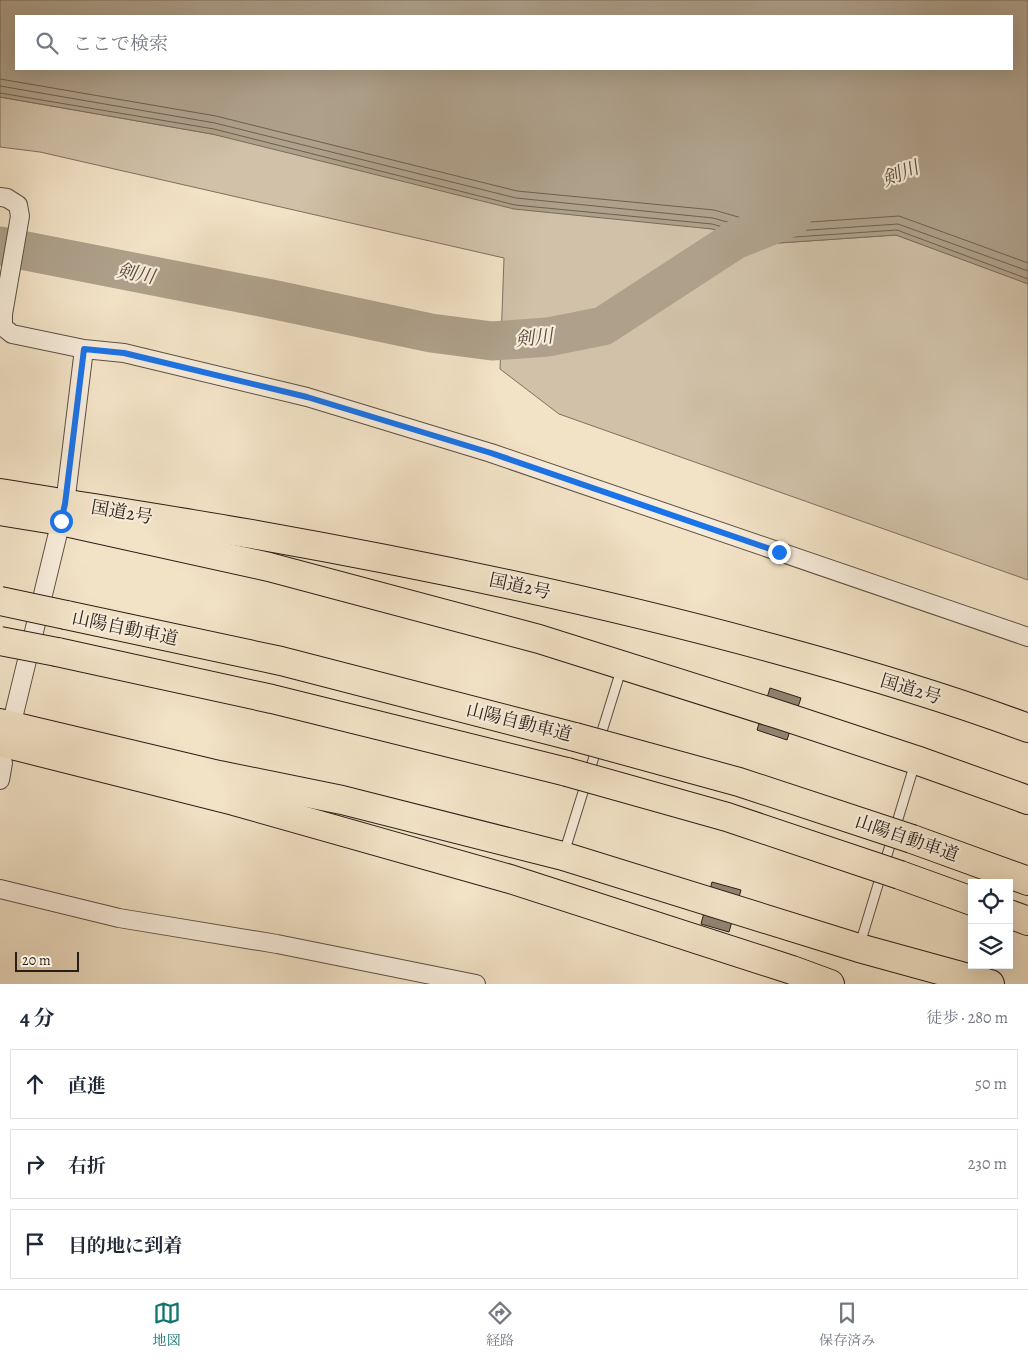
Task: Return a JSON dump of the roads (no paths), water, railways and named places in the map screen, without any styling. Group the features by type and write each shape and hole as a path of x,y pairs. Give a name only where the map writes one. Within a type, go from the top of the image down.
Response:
{"highway":[{"name":"国道2号","path":"0,493 63,512 257,535 401,562 576,599 702,629 850,670 985,712 1028,728"},
{"path":"0,511 63,512 539,639 916,760 1028,800"},
{"name":"山陽自動車道","path":"0,601 281,661 575,736 739,782 912,839 1028,881"},
{"name":"山陽自動車道","path":"0,640 272,699 567,772 726,817 968,900"},
{"path":"6,721 219,775 342,800 563,856 859,948 990,984"},
{"path":"1,762 234,801 510,879 830,984"},
{"path":"1013,915 1028,921"}],"street":[{"path":"0,197 7,198 18,205 20,216 3,314 3,327 12,334 84,349 124,353 307,397 491,453 1028,637"},
{"path":"6,721 63,512 84,349"},
{"path":"0,889 119,918 276,944 476,984"}],"lane":[{"path":"563,856 622,665"},
{"path":"859,948 916,760"}],"water":[{"path":"0,0 1028,0 1028,284 896,235 764,244 712,229 514,209 212,134 0,97"}],"waterway":[{"name":"剣川","path":"0,246 271,299 431,333 492,341 548,337 603,326 735,240 792,217"}]}
